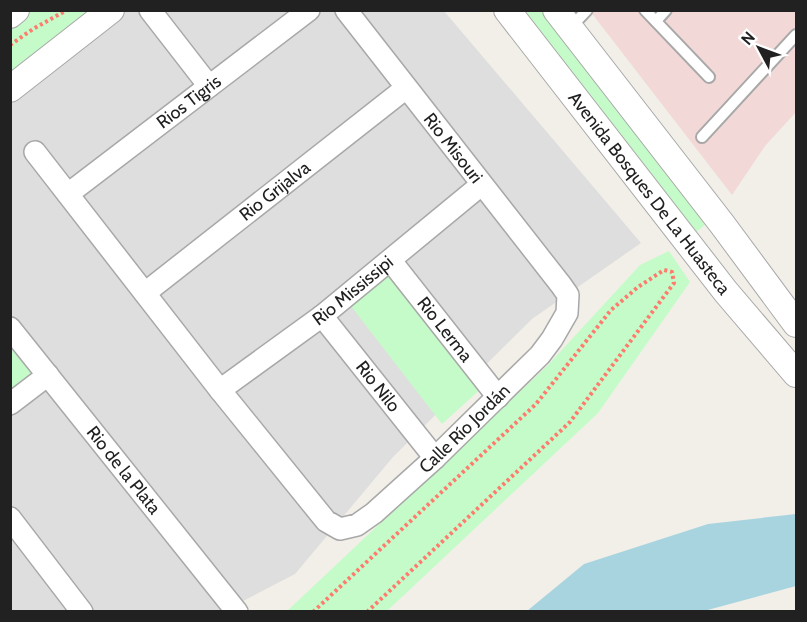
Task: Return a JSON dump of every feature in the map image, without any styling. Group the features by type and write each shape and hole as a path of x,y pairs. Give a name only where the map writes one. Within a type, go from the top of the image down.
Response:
{"street":[{"path":"10,15 16,10"},
{"path":"10,89 111,10"},
{"path":"150,10 209,86"},
{"name":"Rios Tigris","path":"68,194 309,10"},
{"name":"Rio Misouri","path":"346,10 561,285"},
{"name":"Avenida Bosques De La Huasteca","path":"507,10 726,292 796,374"},
{"path":"550,66 569,19"},
{"name":"Avenida Bosques De La Huasteca","path":"569,19 796,324"},
{"name":"Rio Grijalva","path":"145,293 406,88"},
{"path":"35,152 220,390"},
{"name":"Rio Mississipi","path":"220,390 322,316 481,185"},
{"name":"Rio Lerma","path":"391,261 498,397"},
{"name":"Calle Río Jordán","path":"220,390 322,516 340,529 357,525 435,458 540,355 563,321 568,295 561,285"},
{"name":"Rio Nilo","path":"322,316 435,458"},
{"name":"Rio de la Plata","path":"10,328 237,611"},
{"path":"10,404 48,375"},
{"path":"10,518 82,612"}],"lane":[{"path":"645,10 709,77"},
{"path":"656,21 666,10"},
{"path":"702,137 796,34"}],"path":[{"path":"10,45 67,10"},
{"path":"313,612 536,404 611,310 638,287 664,270 672,272 674,283 570,422 367,612"}],"shaded area":[{"path":"10,11 444,11 641,243 532,319 393,457 295,574 224,611 11,611"},
{"path":"590,11 796,11 796,112 765,146 732,195"}],"green space":[{"path":"27,11 97,11 11,79 11,23"},
{"path":"492,11 557,11 718,214 677,248"},
{"path":"669,251 690,282 598,413 387,611 286,612 548,365 640,265"},
{"path":"391,267 484,386 442,424 347,301"},
{"path":"10,322 44,365 10,393"}],"water":[{"path":"796,514 796,586 704,611 527,611 584,564 708,524"}]}
